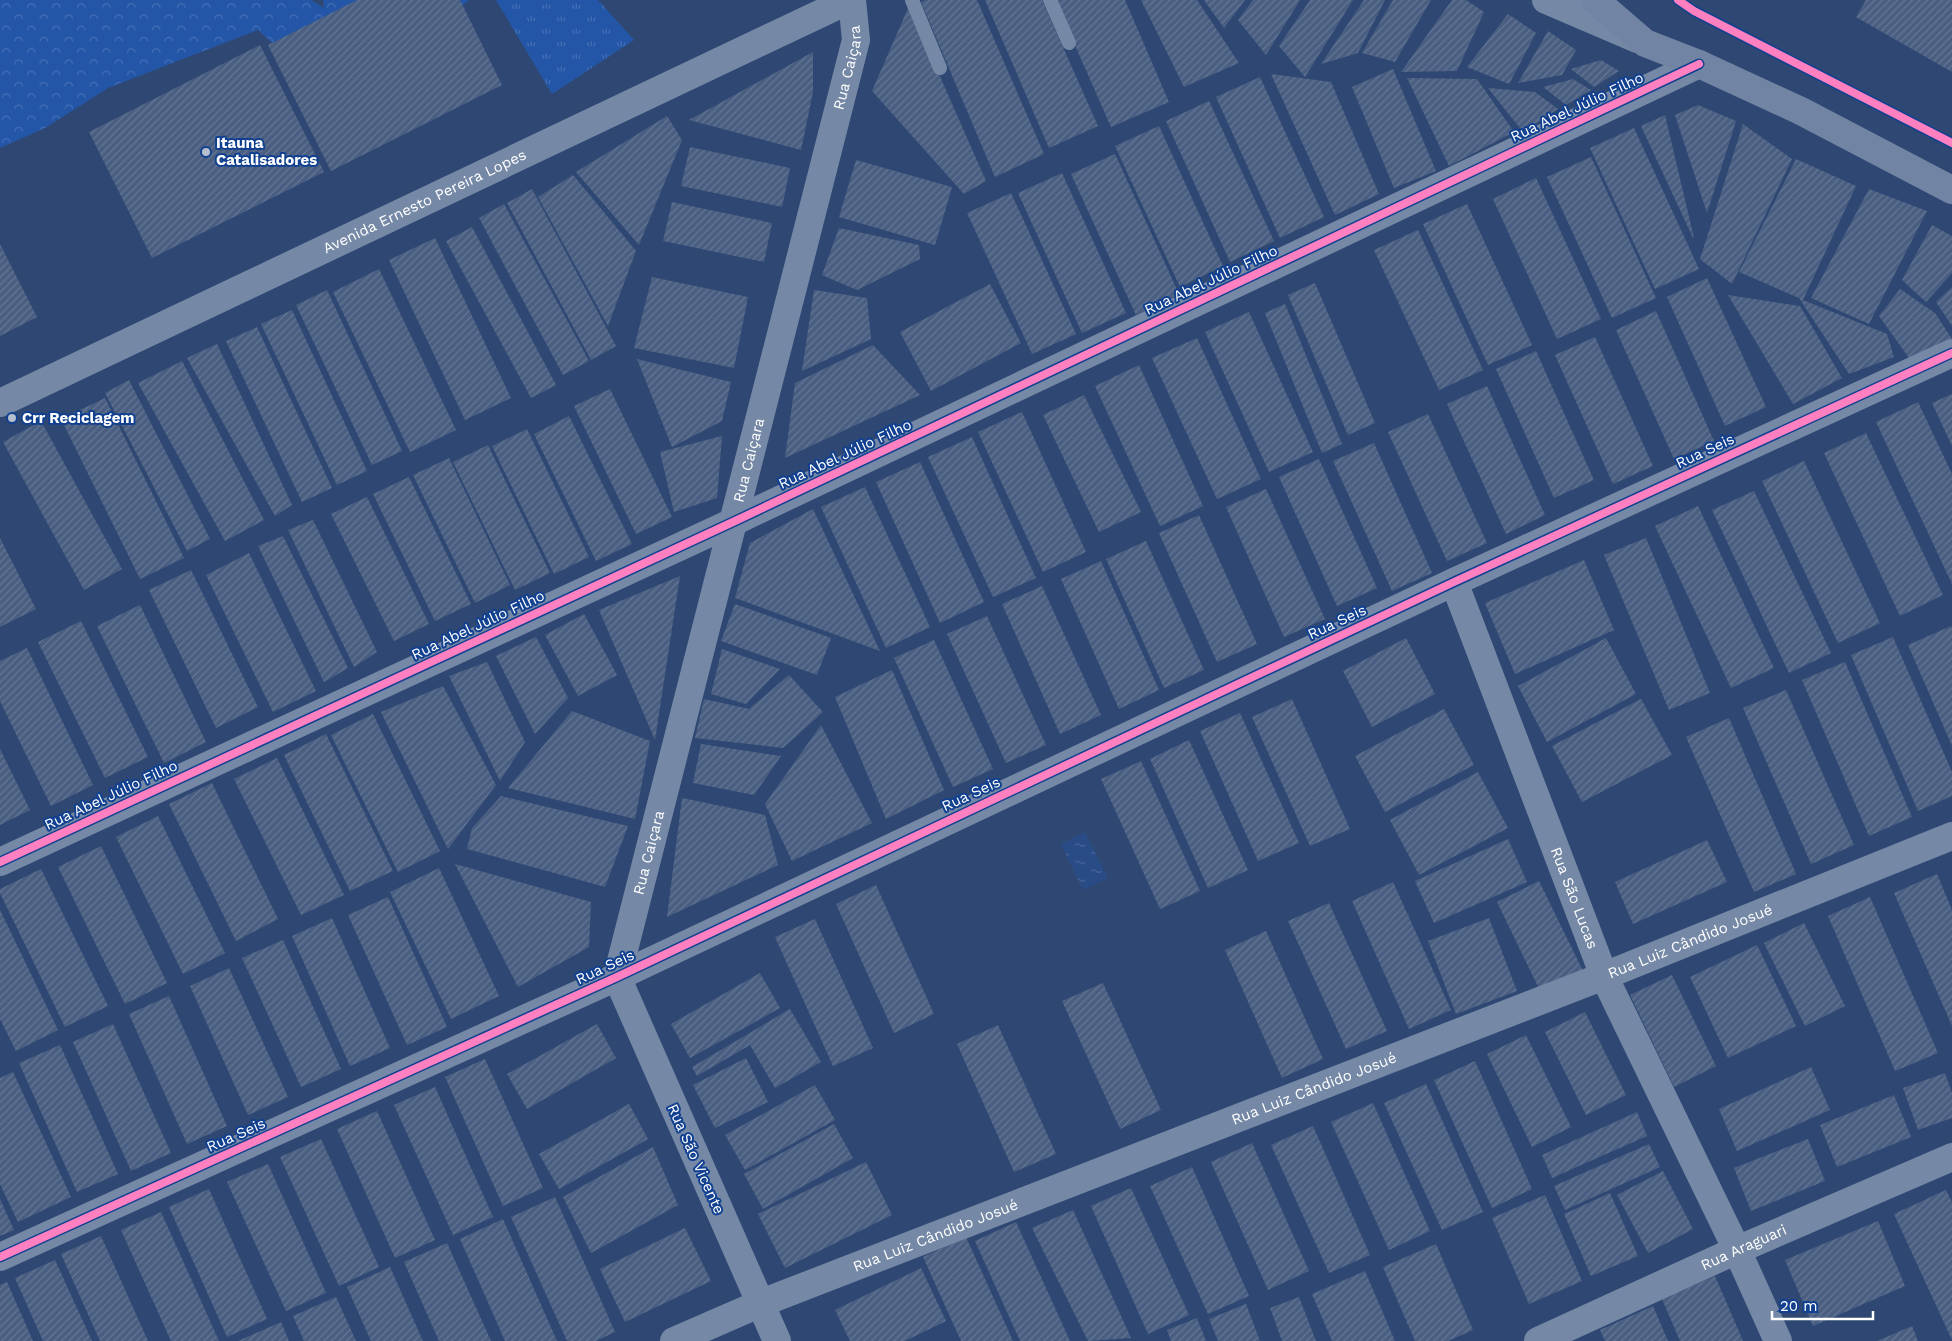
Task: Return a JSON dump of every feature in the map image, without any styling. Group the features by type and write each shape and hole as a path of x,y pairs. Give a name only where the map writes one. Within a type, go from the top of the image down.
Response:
{"main road":[{"path":"1595,0 1645,43 1699,64 1801,111 1952,190"}],"street":[{"name":"Avenida Ernesto Pereira Lopes","path":"0,403 850,0"},
{"name":"Rua Caiçara","path":"616,977 856,40 850,0"},
{"path":"1546,0 1645,43"},
{"name":"Rua Abel Júlio Filho","path":"0,862 733,522 1699,64"},
{"name":"Rua Seis","path":"0,1257 616,977 1454,582 1952,353"},
{"name":"Rua São Lucas","path":"1454,582 1604,976 1737,1250 1778,1341"},
{"name":"Rua Luiz Cândido Josué","path":"674,1341 759,1304 1604,976 1952,836"},
{"name":"Rua São Vicente","path":"616,977 777,1341"},
{"name":"Rua Araguari","path":"1538,1341 1737,1250 1952,1157"}],"lane":[{"path":"912,0 940,68"},
{"path":"1050,0 1069,44"}],"green space":[{"path":"0,0 311,0 324,8 323,0 469,0 366,89 305,73 258,30 108,88 45,128 0,148"},
{"path":"496,0 598,0 634,40 552,94"}],"water":[{"path":"1085,832 1108,878 1083,890 1061,844"}],"building":[{"path":"357,0 460,0 502,85 331,171 268,45"},
{"path":"926,0 977,0 1044,154 995,177 921,2"},
{"path":"985,0 1042,0 1098,126 1049,148"},
{"path":"1055,0 1125,0 1169,102 1111,127"},
{"path":"1141,0 1197,0 1239,63 1184,87"},
{"path":"1204,0 1245,0 1224,28"},
{"path":"1253,0 1300,0 1266,55 1238,20"},
{"path":"1310,0 1353,0 1305,77 1279,46"},
{"path":"1364,0 1385,0 1358,53 1321,64"},
{"path":"1393,0 1431,0 1395,62 1362,53"},
{"path":"1452,0 1466,0 1484,12 1457,71 1401,72"},
{"path":"1866,0 1952,0 1952,72 1856,17"},
{"path":"909,6 986,181 964,194 872,91"},
{"path":"1508,14 1536,33 1509,84 1467,67"},
{"path":"1548,31 1576,50 1562,75 1518,83"},
{"name":"Itauna Catalisadores","path":"260,45 324,172 152,258 89,132"},
{"path":"813,52 813,92 801,150 689,120"},
{"path":"1601,60 1619,71 1594,87 1571,69"},
{"path":"1393,69 1436,171 1394,188 1352,87"},
{"path":"1271,74 1331,82 1379,194 1335,215"},
{"path":"1260,77 1324,217 1280,238 1216,97"},
{"path":"1407,78 1477,79 1514,132 1449,166"},
{"path":"1573,79 1591,90 1566,105 1543,87"},
{"path":"1488,88 1535,92 1558,109 1523,132"},
{"path":"1209,101 1274,241 1230,262 1166,121"},
{"path":"1698,105 1736,121 1707,213 1675,115"},
{"path":"1665,115 1694,238 1641,126"},
{"path":"667,116 682,140 639,245 576,172"},
{"path":"1743,124 1792,159 1732,284 1700,259"},
{"path":"1159,126 1223,266 1180,287 1115,146"},
{"path":"1634,128 1699,269 1655,289 1590,148"},
{"path":"690,147 790,168 782,207 681,186"},
{"path":"1115,154 1179,294 1136,315 1071,174"},
{"path":"1591,157 1656,298 1612,318 1547,177"},
{"path":"1796,159 1856,186 1803,300 1887,334 1894,357 1849,374 1799,298 1739,272"},
{"path":"856,160 952,187 935,245 839,217"},
{"path":"1062,173 1126,313 1082,333 1018,193"},
{"path":"573,175 636,251 608,326 538,197"},
{"path":"1536,178 1601,319 1557,339 1493,199"},
{"path":"532,189 616,346 591,360 507,203"},
{"path":"1869,189 1927,211 1869,324 1811,298"},
{"path":"1011,193 1076,334 1032,354 967,213"},
{"path":"672,202 772,223 764,262 663,241"},
{"path":"504,204 589,361 563,375 479,218"},
{"path":"1467,204 1532,345 1488,365 1423,224"},
{"path":"1932,225 1952,236 1952,273 1926,302 1902,280"},
{"path":"472,227 556,385 531,398 446,241"},
{"path":"839,228 919,245 920,259 857,290 822,275"},
{"path":"1418,230 1483,370 1439,390 1374,250"},
{"path":"435,238 511,398 465,420 389,260"},
{"path":"0,244 37,317 0,336"},
{"path":"379,269 456,430 410,452 333,292"},
{"path":"652,277 748,297 734,368 634,348"},
{"path":"1707,278 1766,407 1725,426 1667,297"},
{"path":"1315,283 1375,423 1348,435 1288,295"},
{"path":"990,284 1021,343 931,391 900,332"},
{"path":"1952,287 1952,326 1936,302"},
{"path":"1900,289 1935,313 1952,339 1952,342 1909,358 1879,316"},
{"path":"327,290 402,451 372,465 296,305"},
{"path":"814,290 867,298 871,339 802,371"},
{"path":"1728,295 1800,306 1842,378 1793,404"},
{"path":"1285,304 1342,444 1322,453 1265,313"},
{"path":"292,310 367,471 337,485 261,324"},
{"path":"1656,311 1714,441 1674,459 1616,330"},
{"path":"1249,312 1313,452 1269,472 1205,332"},
{"path":"257,327 332,488 302,502 226,341"},
{"path":"1595,337 1653,466 1613,484 1555,355"},
{"path":"1197,338 1261,479 1217,499 1152,358"},
{"path":"217,344 292,505 275,516 187,358"},
{"path":"873,345 920,395 785,458 795,383"},
{"path":"1536,351 1594,480 1554,498 1496,369"},
{"path":"637,359 731,382 722,421 672,447"},
{"path":"182,361 264,520 225,541 138,383"},
{"path":"1139,365 1203,506 1160,526 1095,386"},
{"path":"129,380 210,539 187,551 105,393"},
{"path":"1487,386 1545,515 1506,534 1447,404"},
{"path":"610,389 672,517 636,534 574,406"},
{"path":"1952,394 1952,446 1932,403"},
{"path":"1084,395 1141,512 1099,532 1043,415"},
{"path":"105,398 184,558 140,579 61,419"},
{"path":"1918,402 1952,474 1952,584 1876,422"},
{"path":"1022,412 1086,552 1043,572 978,432"},
{"path":"1428,414 1487,543 1447,561 1388,432"},
{"path":"569,416 632,544 596,561 534,434"},
{"path":"41,421 122,569 84,590 3,442"},
{"path":"527,429 589,557 554,574 492,446"},
{"path":"1866,433 1943,595 1900,616 1824,453"},
{"path":"722,436 717,498 674,512 660,452"},
{"path":"972,437 1036,578 993,597 928,457"},
{"path":"1374,443 1432,573 1392,591 1333,461"},
{"path":"488,445 550,573 515,590 453,462"},
{"path":"449,458 510,585 475,603 413,475"},
{"path":"1319,459 1377,588 1337,606 1279,477"},
{"path":"1804,461 1880,623 1838,643 1762,481"},
{"path":"920,462 984,602 940,623 876,482"},
{"path":"409,477 471,604 435,621 373,494"},
{"path":"865,487 930,627 886,648 821,507"},
{"path":"1266,489 1325,619 1284,637 1226,507"},
{"path":"1754,491 1831,653 1789,673 1712,510"},
{"path":"367,497 429,624 394,641 331,514"},
{"path":"1698,506 1774,668 1731,688 1655,526"},
{"path":"813,509 880,651 735,598 750,543"},
{"path":"1199,515 1257,644 1217,662 1159,533"},
{"path":"313,520 377,652 354,667 288,530"},
{"path":"283,536 348,668 324,682 258,546"},
{"path":"0,538 36,609 0,627"},
{"path":"1646,538 1710,693 1669,710 1604,555"},
{"path":"1146,541 1204,670 1164,688 1106,559"},
{"path":"249,553 316,691 273,712 206,575"},
{"path":"1584,560 1614,630 1515,674 1485,603"},
{"path":"1101,561 1159,690 1119,709 1061,579"},
{"path":"191,570 258,707 216,728 149,590"},
{"path":"680,576 655,740 599,610"},
{"path":"1042,586 1101,715 1060,734 1002,604"},
{"path":"735,604 831,638 817,675 721,641"},
{"path":"140,605 206,742 164,763 97,626"},
{"path":"584,614 617,675 578,696 545,635"},
{"path":"987,616 1046,745 1006,763 947,634"},
{"path":"81,621 148,757 105,778 38,642"},
{"path":"1951,626 1952,629 1952,746 1908,645"},
{"path":"536,637 568,698 535,734 496,656"},
{"path":"1893,637 1952,772 1952,796 1918,811 1851,655"},
{"path":"1406,638 1435,694 1372,727 1343,671"},
{"path":"1606,638 1636,694 1547,742 1518,686"},
{"path":"934,640 993,769 953,787 894,658"},
{"path":"27,648 93,785 51,806 0,701 0,661"},
{"path":"722,649 780,669 746,704 711,694"},
{"path":"487,662 525,742 500,781 449,676"},
{"path":"1845,662 1912,817 1869,836 1802,680"},
{"path":"892,670 944,790 886,819 835,697"},
{"path":"789,675 823,712 783,748 695,738 704,699 749,709"},
{"path":"443,686 496,785 448,849 381,712"},
{"path":"1786,690 1854,845 1811,864 1743,708"},
{"path":"1292,699 1350,829 1310,846 1252,717"},
{"path":"1641,699 1672,755 1582,802 1552,746"},
{"path":"1444,709 1474,765 1385,812 1355,756"},
{"path":"572,711 650,741 635,819 508,788"},
{"path":"1240,713 1299,843 1258,861 1200,731"},
{"path":"373,714 440,851 398,872 331,735"},
{"path":"1729,718 1796,874 1754,892 1686,737"},
{"path":"821,725 872,823 792,861 765,804"},
{"path":"326,734 393,871 350,891 284,755"},
{"path":"1189,740 1248,870 1208,888 1150,759"},
{"path":"701,744 781,756 754,795 693,783"},
{"path":"0,749 30,810 0,825"},
{"path":"277,758 344,895 301,915 234,779"},
{"path":"1141,761 1200,891 1160,909 1101,779"},
{"path":"1478,772 1508,828 1419,875 1390,820"},
{"path":"212,783 278,919 236,941 169,804"},
{"path":"501,796 628,826 605,887 467,849 472,828"},
{"path":"682,798 765,815 778,865 667,917"},
{"path":"158,816 225,953 183,974 116,837"},
{"path":"1508,839 1527,882 1434,923 1415,881"},
{"path":"1707,840 1727,882 1633,924 1615,882"},
{"path":"101,846 167,983 125,1004 58,867"},
{"path":"455,864 591,902 589,947 518,987"},
{"path":"439,868 499,996 451,1019 390,892"},
{"path":"41,869 108,1006 65,1027 0,893 0,889"},
{"path":"1937,874 1952,910 1952,1026 1894,893"},
{"path":"1539,881 1584,973 1541,993 1497,902"},
{"path":"1393,882 1451,1010 1409,1029 1352,901"},
{"path":"876,885 934,1014 894,1033 836,904"},
{"path":"388,897 447,1027 407,1045 348,915"},
{"path":"1870,897 1938,1053 1895,1071 1828,916"},
{"path":"1329,903 1387,1031 1346,1049 1288,921"},
{"path":"0,910 58,1030 16,1051 0,1019"},
{"path":"332,918 390,1048 350,1066 292,936"},
{"path":"1489,918 1517,991 1456,1014 1428,941"},
{"path":"815,919 873,1048 833,1066 775,937"},
{"path":"1804,923 1845,1006 1805,1026 1764,943"},
{"path":"1266,931 1323,1059 1282,1078 1225,950"},
{"path":"283,940 341,1069 301,1087 242,958"},
{"path":"1757,945 1796,1026 1728,1058 1690,977"},
{"path":"229,968 288,1097 248,1115 190,986"},
{"path":"760,973 780,1008 690,1058 671,1024"},
{"path":"1672,975 1716,1066 1674,1087 1630,995"},
{"path":"1103,983 1161,1110 1120,1129 1062,1001"},
{"path":"169,996 227,1126 187,1144 129,1014"},
{"path":"790,1009 821,1062 775,1088 750,1045 697,1076 692,1067"},
{"path":"1585,1012 1626,1095 1586,1115 1545,1032"},
{"path":"113,1024 171,1153 131,1171 73,1042"},
{"path":"597,1024 616,1058 527,1109 507,1074"},
{"path":"998,1025 1056,1154 1014,1172 957,1044"},
{"path":"1526,1035 1571,1127 1532,1147 1487,1054"},
{"path":"60,1045 118,1174 77,1192 19,1063"},
{"path":"746,1058 768,1102 715,1128 693,1085"},
{"path":"485,1059 543,1188 503,1206 445,1077"},
{"path":"1475,1061 1532,1189 1492,1208 1434,1080"},
{"path":"1811,1067 1830,1110 1737,1151 1719,1109"},
{"path":"13,1072 71,1197 18,1222 0,1184 0,1078"},
{"path":"1945,1073 1952,1093 1952,1118 1918,1130 1903,1088"},
{"path":"1426,1084 1483,1212 1442,1230 1384,1103"},
{"path":"815,1085 835,1120 745,1170 725,1135"},
{"path":"435,1087 493,1217 453,1235 394,1105"},
{"path":"1894,1095 1911,1137 1837,1167 1820,1125"},
{"path":"1373,1103 1430,1231 1389,1250 1331,1122"},
{"path":"629,1104 648,1139 559,1189 539,1154"},
{"path":"377,1111 435,1240 395,1258 337,1129"},
{"path":"1637,1112 1647,1136 1552,1178 1542,1155"},
{"path":"834,1124 853,1158 763,1209 744,1174"},
{"path":"1313,1126 1370,1255 1329,1273 1271,1145"},
{"path":"321,1139 379,1267 339,1286 280,1157"},
{"path":"1808,1139 1825,1181 1751,1211 1734,1168"},
{"path":"1252,1143 1309,1271 1268,1290 1211,1162"},
{"path":"1649,1144 1660,1167 1565,1210 1554,1186"},
{"path":"653,1147 678,1205 591,1253 563,1197"},
{"path":"866,1162 892,1215 785,1268 758,1214"},
{"path":"268,1164 326,1293 286,1311 227,1182"},
{"path":"1192,1167 1249,1296 1208,1314 1150,1186"},
{"path":"1663,1171 1693,1229 1648,1253 1617,1195"},
{"path":"1131,1188 1189,1315 1148,1334 1091,1206"},
{"path":"209,1189 267,1319 227,1337 169,1207"},
{"path":"1946,1190 1952,1202 1952,1340 1894,1214"},
{"path":"1610,1193 1638,1256 1591,1276 1564,1214"},
{"path":"1545,1195 1582,1281 1529,1304 1492,1218"},
{"path":"555,1197 615,1332 596,1341 567,1341 511,1217"},
{"path":"0,1199 14,1230 0,1236"},
{"path":"1073,1210 1131,1338 1088,1341 1032,1228"},
{"path":"161,1212 219,1341 171,1341 121,1230"},
{"path":"503,1219 557,1341 505,1341 460,1239"},
{"path":"1878,1221 1905,1286 1813,1326 1785,1260"},
{"path":"1016,1222 1070,1341 1020,1341 975,1241"},
{"path":"685,1228 711,1281 625,1322 600,1269"},
{"path":"101,1236 148,1341 100,1341 61,1254"},
{"path":"966,1237 1013,1341 961,1341 923,1257"},
{"path":"447,1243 491,1341 439,1341 404,1262"},
{"path":"1436,1244 1473,1330 1448,1341 1415,1341 1383,1267"},
{"path":"55,1260 92,1341 43,1341 15,1278"},
{"path":"390,1267 423,1341 371,1341 347,1287"},
{"path":"921,1268 946,1321 905,1341 850,1341 835,1310"},
{"path":"1365,1271 1395,1341 1332,1341 1312,1294"},
{"path":"1715,1276 1743,1341 1680,1341 1662,1299"},
{"path":"7,1282 33,1341 0,1341 0,1285"},
{"path":"336,1297 356,1341 304,1341 293,1316"},
{"path":"1299,1297 1316,1341 1282,1341 1270,1308"},
{"path":"1246,1304 1260,1341 1218,1341 1209,1319"},
{"path":"1653,1306 1668,1341 1605,1341 1600,1330"},
{"path":"1197,1318 1206,1341 1171,1341 1167,1330"},
{"path":"281,1322 289,1341 238,1341"},
{"path":"1912,1326 1918,1341 1877,1341"}],"cycle path":[{"path":"1678,0 1694,11 1952,143"},
{"path":"0,862 733,522 1699,64"},
{"path":"0,1257 617,977 1454,582 1952,353"}],"place":[{"name":"Itauna Catalisadores","path":"206,152"},
{"name":"Crr Reciclagem","path":"12,418"}]}
